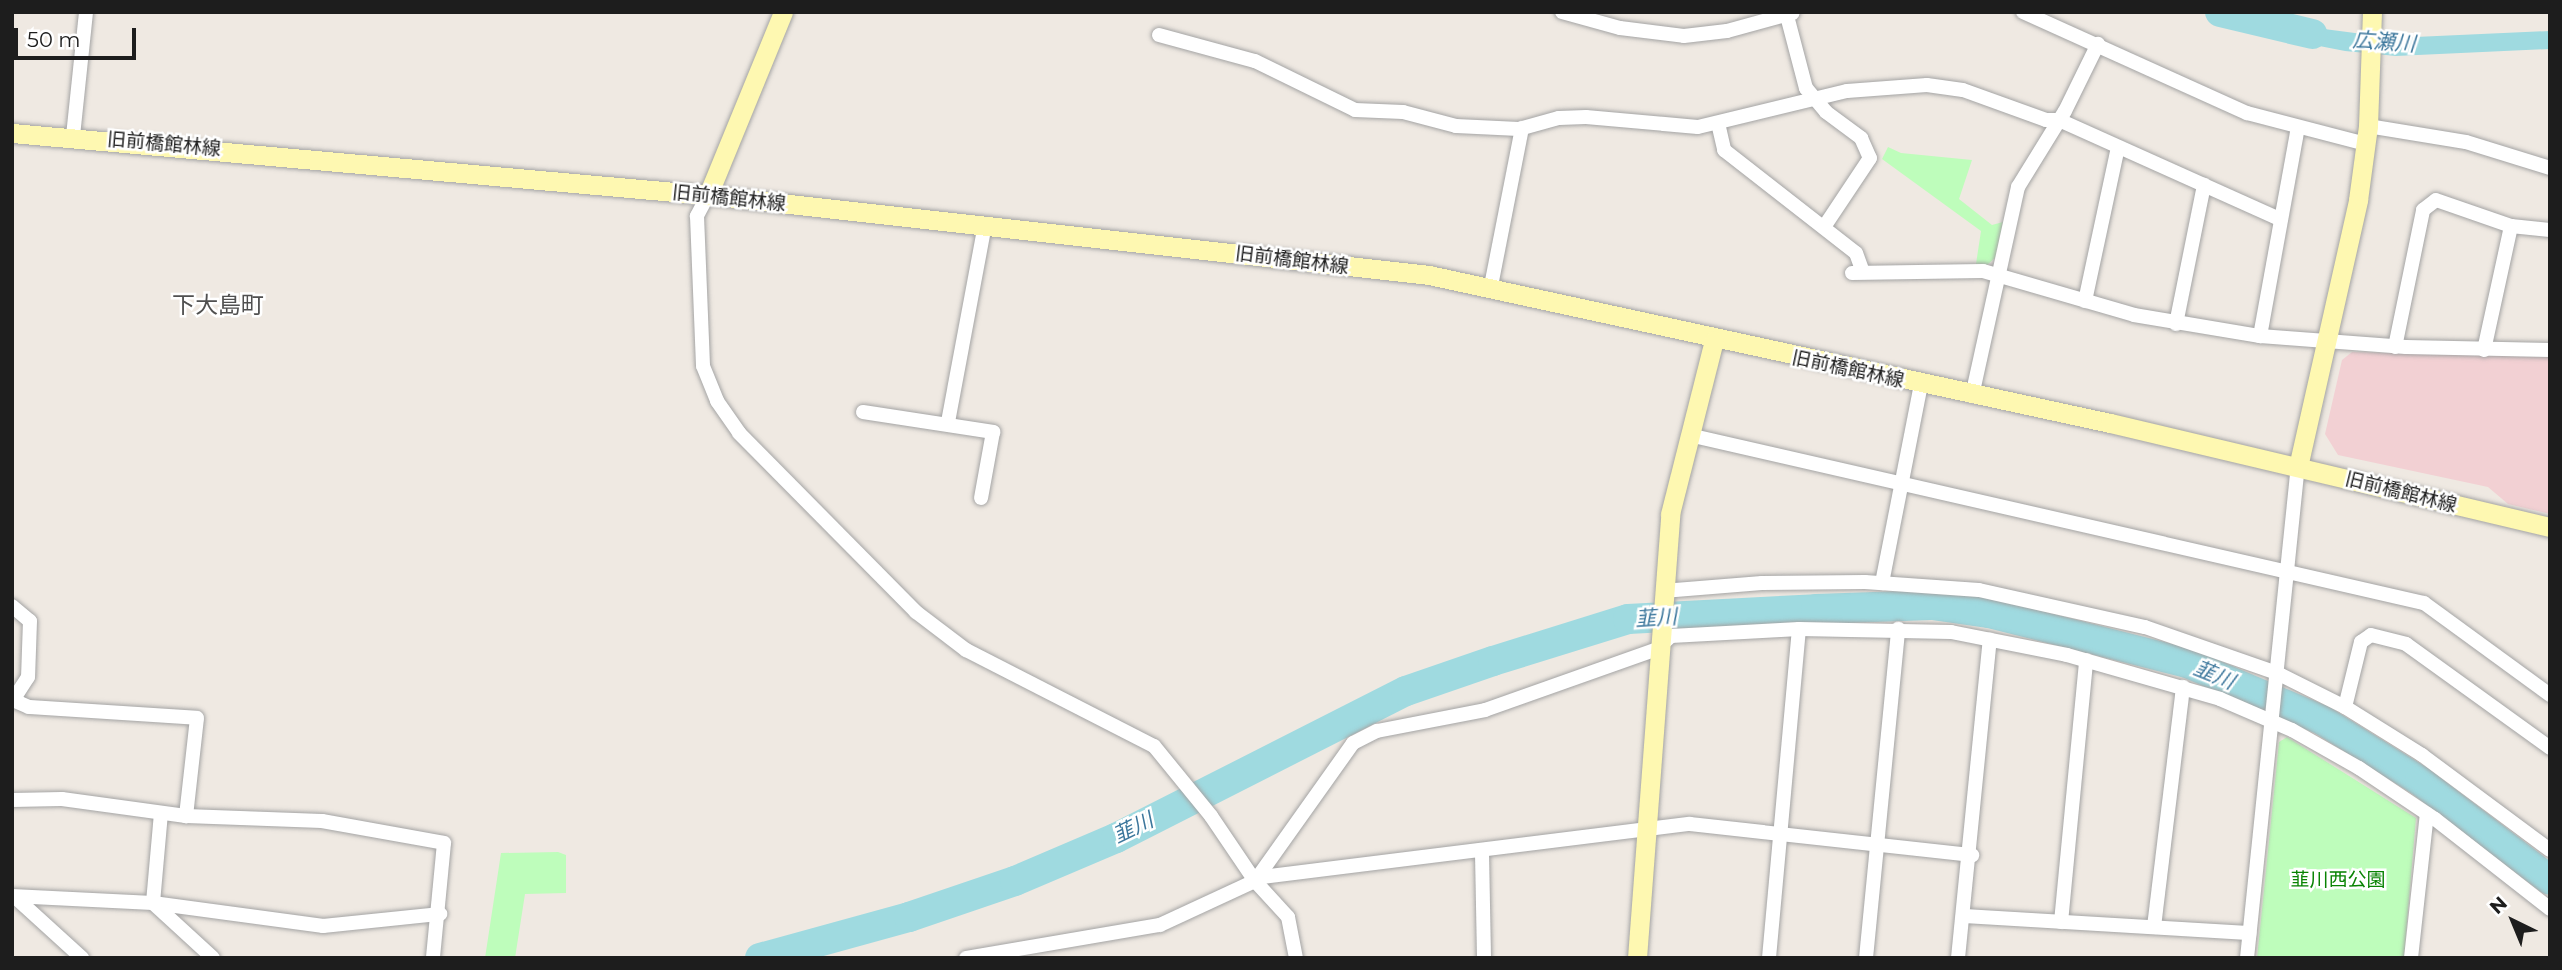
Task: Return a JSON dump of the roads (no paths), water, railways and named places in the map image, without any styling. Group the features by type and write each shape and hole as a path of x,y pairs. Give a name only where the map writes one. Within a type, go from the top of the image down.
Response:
{"street":[{"path":"73,136 86,12"},
{"path":"783,12 697,216 703,366 717,401 739,433 916,612 966,650 1154,746 1185,781 1288,918 1296,958"},
{"path":"1562,12 1620,28 1684,36 1727,32 1790,13 1806,88 1814,99 1861,138 1870,158 1824,227"},
{"path":"2023,12 2225,104 2298,127 2466,142 2550,168"},
{"path":"2247,958 2290,573 2298,467 2328,342 2367,135 2371,18"},
{"path":"1159,35 1255,61 1355,110 1403,112 1456,125 1522,128 1559,118 1586,117 1660,126 1718,124 1814,99 1870,88 1927,85 1963,90 2046,120 2059,120 2281,220"},
{"path":"1972,396 2001,275 2018,187 2059,120 2098,44"},
{"path":"1718,124 1724,150 1856,253 1857,273 1950,270 2001,275 2176,324 2260,336 2395,346 2550,350"},
{"path":"2260,336 2298,127"},
{"path":"1491,286 1522,128"},
{"name":"旧前橋館林線","path":"12,133 73,136 708,195 985,225 1491,286 1714,340 2298,467 2550,527"},
{"path":"2085,300 2118,146"},
{"path":"2176,324 2204,186"},
{"path":"2395,346 2423,210 2436,200 2511,226 2550,230"},
{"path":"948,422 985,225"},
{"path":"2484,350 2511,226"},
{"path":"1637,958 1658,639 1670,514 1714,340"},
{"path":"1882,583 1921,385"},
{"path":"863,412 948,422 993,432 981,498"},
{"path":"1689,435 2424,603 2550,695"},
{"path":"1663,594 1762,583 1882,583 1979,590 2145,627 2345,707 2422,755 2548,844"},
{"path":"12,606 30,621 28,677 13,700 29,706 197,718 186,816"},
{"path":"1258,879 1353,743 1377,731 1485,710 1671,636 1799,629 1898,629 1990,640 2086,660 2273,715 2360,768 2427,814 2550,909"},
{"path":"1769,958 1799,629"},
{"path":"1866,958 1898,629"},
{"path":"2345,707 2361,642 2371,635 2406,644 2550,748"},
{"path":"1958,958 1972,855 1990,640"},
{"path":"2061,922 2086,660"},
{"path":"2154,927 2183,687"},
{"path":"12,800 62,799 186,816 322,821 444,843 440,914 433,958"},
{"path":"153,903 161,813"},
{"path":"2411,958 2427,814"},
{"path":"966,958 1160,925 1258,879 1482,853 1690,824 1972,855"},
{"path":"1482,853 1484,958"},
{"path":"14,897 153,903 323,926 440,914"},
{"path":"14,897 82,958"},
{"path":"153,903 214,958"},
{"path":"1964,916 2249,933"}],"water":[{"path":"2279,23 2393,38 2550,31 2550,49 2396,56 2345,51 2278,38 2268,30"}],"waterway":[{"name":"広瀬川","path":"2220,12 2312,34"},
{"name":"韮川","path":"760,958 909,917 1015,881 1116,838 1406,691 1493,661 1628,619 1816,609 1932,605 1989,613 2187,663 2322,720 2420,781 2550,880"}],"district":[{"name":"下大島町","path":"218,305"}],"park label":[{"name":"韮川西公園","path":"2338,880"}]}
